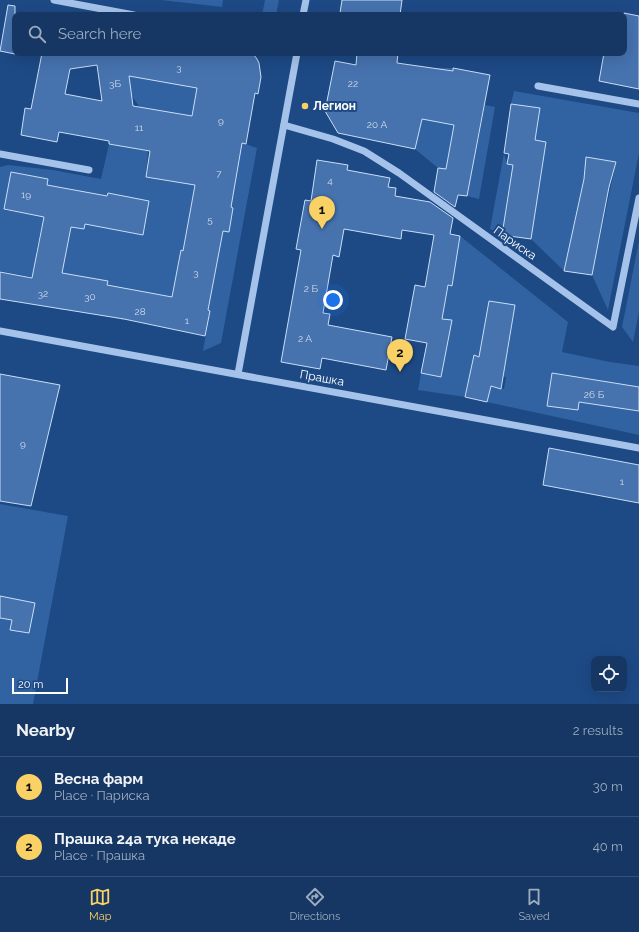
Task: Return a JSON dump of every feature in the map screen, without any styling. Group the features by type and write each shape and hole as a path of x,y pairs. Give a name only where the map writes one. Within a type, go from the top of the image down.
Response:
{"street":[{"path":"54,0 118,12"},
{"path":"304,12 306,0"},
{"path":"238,374 296,56"},
{"path":"538,86 639,104"},
{"name":"Париска","path":"284,125 332,138 364,151 399,173 614,328 639,198"},
{"path":"0,152 89,170"},
{"name":"Прашка","path":"0,331 639,448"}],"shaded area":[{"path":"161,0 223,0 222,7"},
{"path":"265,0 279,0 277,12 263,12"},
{"path":"128,68 198,88 189,134 246,144 257,148 221,343 203,351 210,311 130,289 124,320 101,315 107,282 73,310 60,310 64,283 0,271 0,167 8,165 53,170 101,179 109,144 148,151 146,177 173,181 177,156 150,151 164,141 131,95","holes":["11,172 48,179 41,216 5,210","91,193 84,229 55,224","108,193 149,201 143,235 102,227","192,201 233,208 229,232 223,231 221,242 186,236","42,226 70,231 64,259 36,253","181,250 211,256 217,263 212,289 175,282"]},
{"path":"430,68 453,68 443,123 454,125 446,169 438,168 415,149"},
{"path":"514,91 639,113 639,153 608,310 592,275 616,162 586,157 584,179 564,271 531,239 546,142 535,140 540,109 511,104"},
{"path":"485,105 495,107 479,199 467,196"},
{"path":"504,153 507,164 513,165 502,235 490,229"},
{"path":"460,236 568,322 562,352 610,362 639,366 639,387 552,373 547,405 577,410 579,402 639,411 639,435 487,402 491,386 504,389 506,377 493,374 496,360 474,355 465,397 418,390 421,373 441,377 451,321 442,319 435,289 452,286","holes":["489,301 515,305 508,351 481,346"]},
{"path":"639,241 639,312 633,342 622,327"},
{"path":"0,504 68,516 33,704 0,704"}],"building":[{"path":"342,0 402,0 400,12 340,12"},
{"path":"8,5 15,6 15,12 12,12 12,53 0,51"},
{"path":"627,14 639,16 639,89 599,81 603,56 627,56"},
{"path":"41,56 255,56 259,63 261,77 258,94 255,93 246,144 242,143 231,207 233,208 229,232 223,231 208,310 210,311 205,336 124,319 0,299 0,272 32,278 44,217 4,209 11,172 48,179 47,185 107,196 108,193 149,201 143,235 85,224 84,229 71,227 62,273 108,281 107,285 172,297 181,250 183,251 195,185 146,177 150,151 109,144 109,141 59,132 57,142 21,135 25,108 31,109","holes":["97,65 102,101 65,94 70,69","129,76 197,88 192,116 133,106"]},
{"path":"357,56 398,56 397,63 453,71 453,68 490,75 467,196 458,195 455,207 434,192 438,168 446,169 454,125 422,119 415,149 338,133 325,111 335,61 356,65"},
{"path":"511,104 540,108 535,140 546,142 531,239 502,235 513,165 507,164 509,154 504,153"},
{"path":"586,157 616,162 609,187 592,275 564,271 584,179"},
{"path":"317,160 348,165 347,170 390,178 388,187 396,188 395,196 430,202 453,218 450,234 460,236 452,286 448,285 442,319 452,320 441,377 421,373 427,343 405,339 415,285 425,287 434,235 402,230 401,239 344,229 339,257 333,255 323,313 330,314 328,325 392,337 386,370 322,358 320,369 281,362 301,250 296,249 305,200 311,201"},
{"path":"489,301 515,305 501,389 491,386 487,402 465,397 474,355 479,357"},
{"path":"552,373 639,387 639,411 579,402 578,410 547,406"},
{"path":"0,374 60,385 31,506 0,501"},
{"path":"549,448 639,465 639,503 543,485"},
{"path":"0,596 35,603 29,633 10,630 12,620 0,618"}],"place":[{"name":"Легион","path":"305,106"},
{"name":"Весна фарм","path":"322,229"},
{"name":"Прашка 24а тука некаде","path":"400,372"}]}
